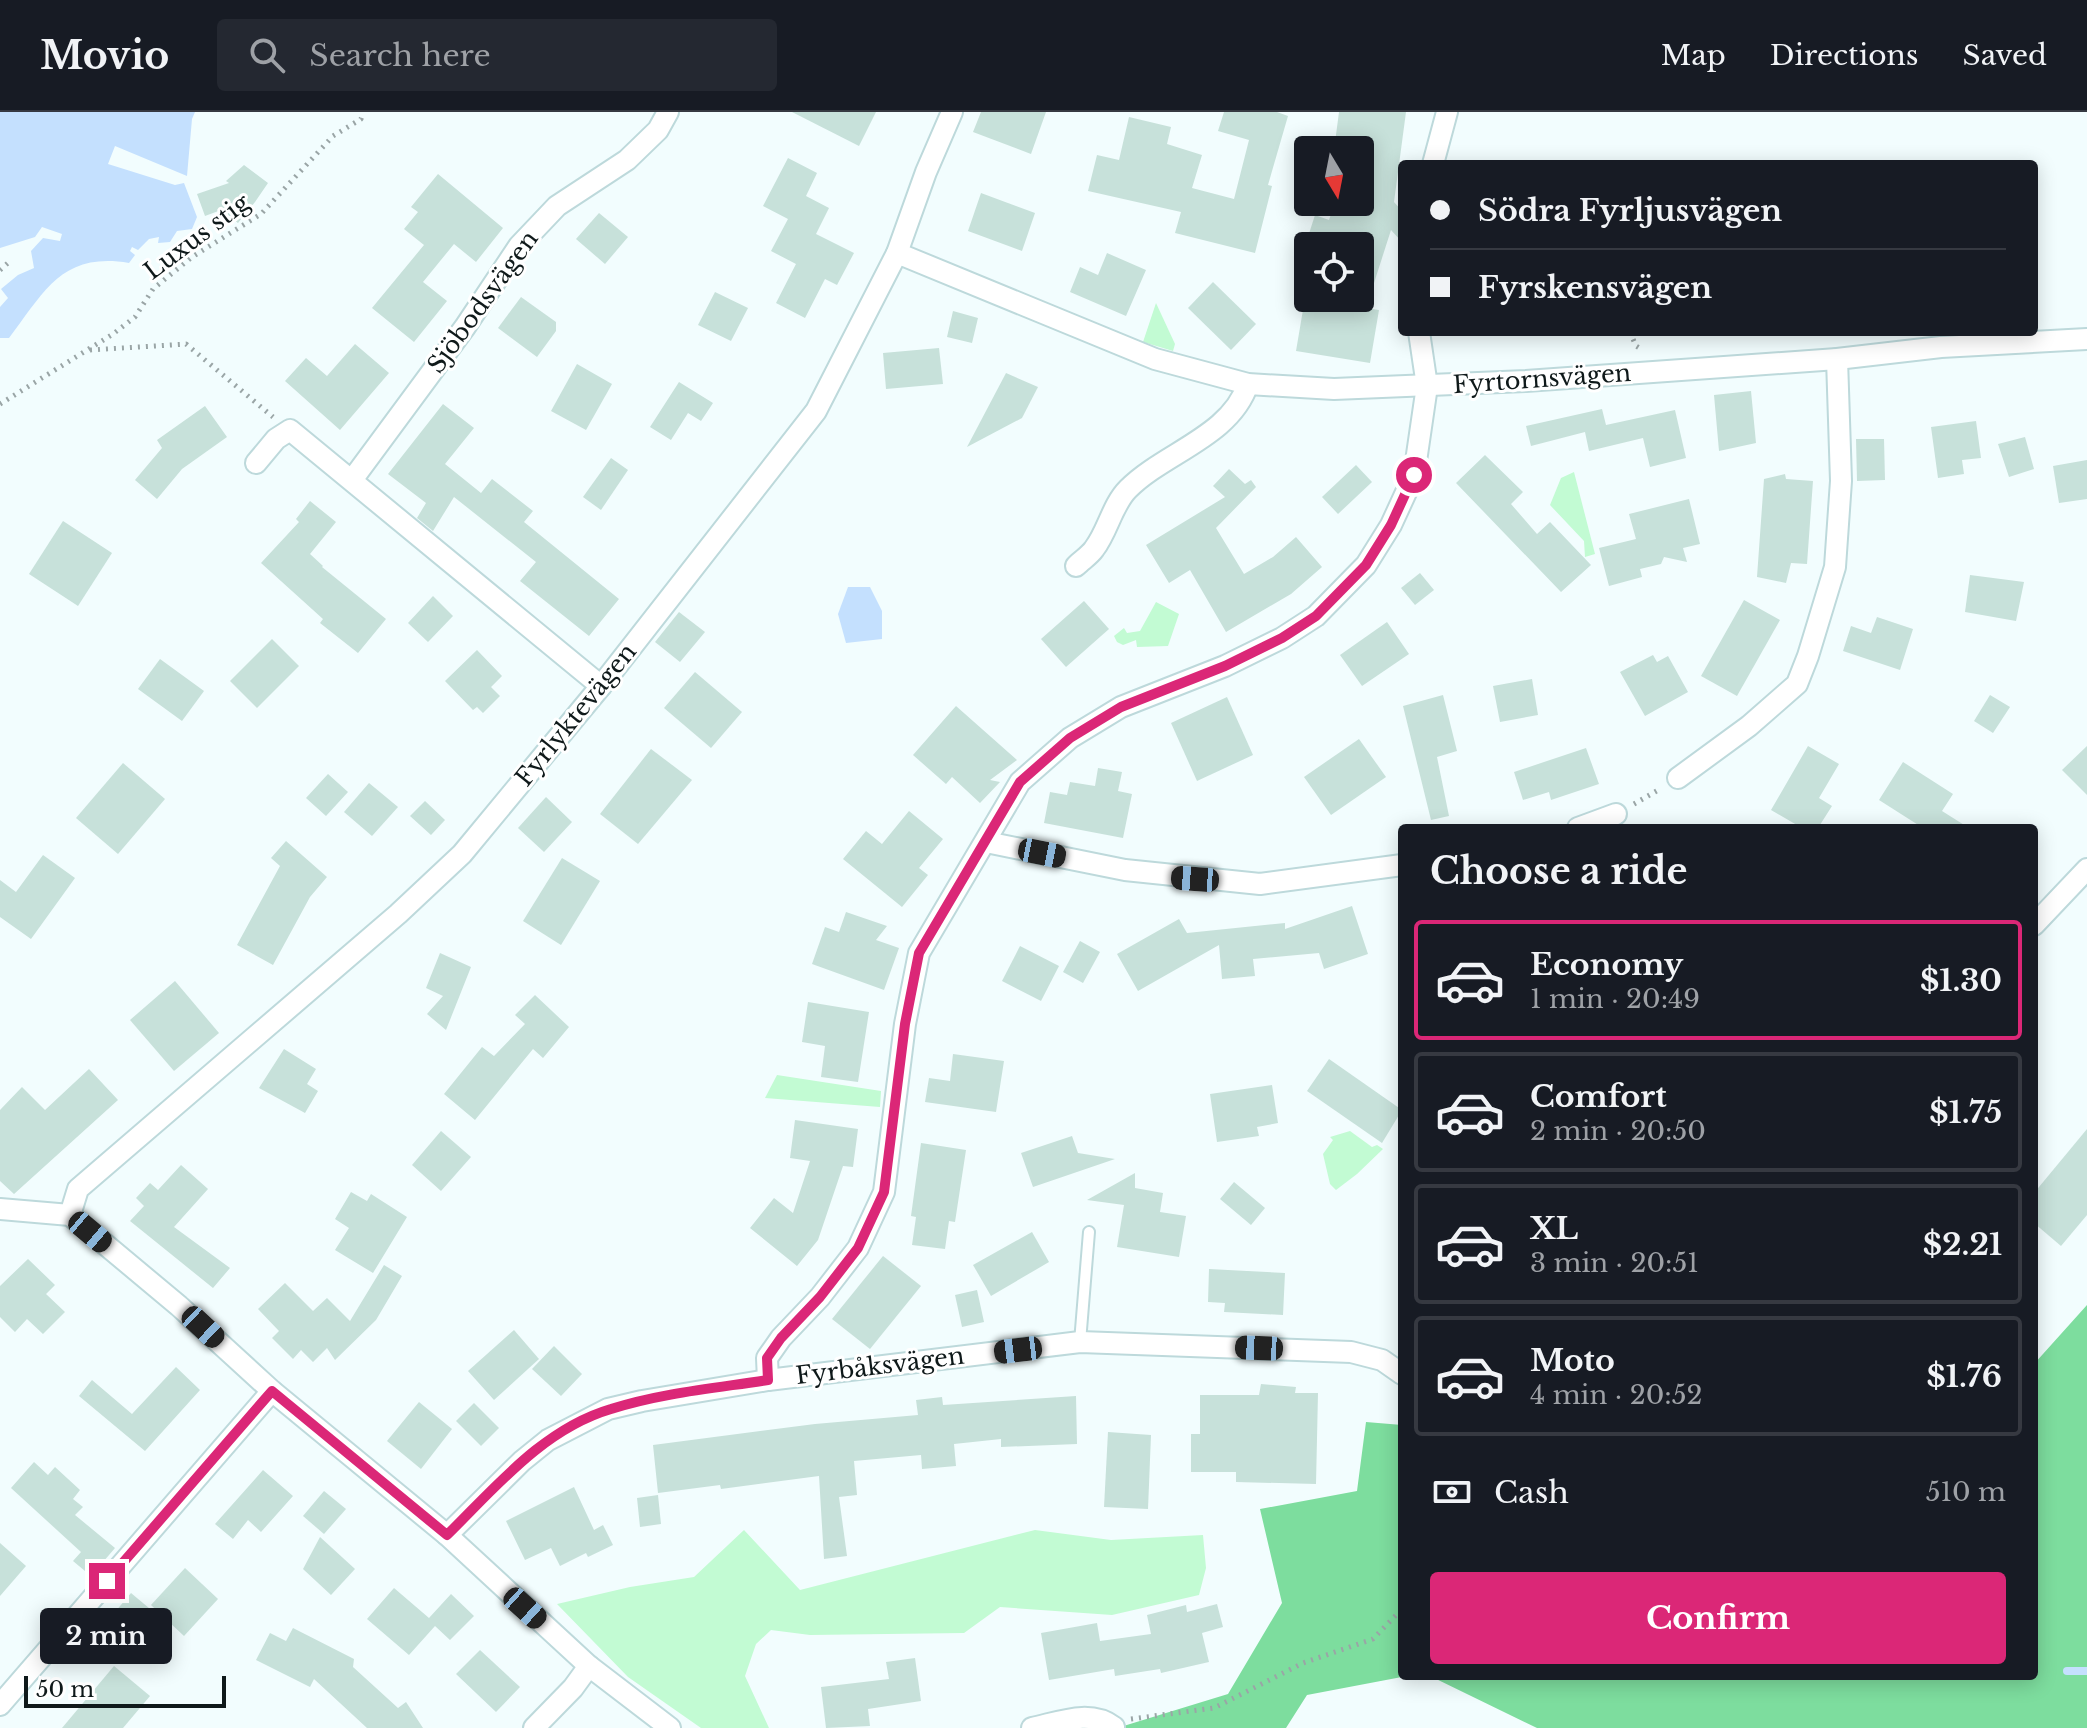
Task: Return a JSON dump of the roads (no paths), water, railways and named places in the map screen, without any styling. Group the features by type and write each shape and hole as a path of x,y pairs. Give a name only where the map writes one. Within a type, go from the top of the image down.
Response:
{"street":[{"name":"Sjöbodsvägen","path":"352,480 465,327 519,246 557,206 627,160 658,130 668,112"},
{"name":"Fyrlyktevägen","path":"70,1215 78,1189 398,914 462,854 601,686 816,411 897,253 926,172 952,112"},
{"path":"1434,160 1447,112"},
{"name":"Fyrtornsvägen","path":"897,253 1155,359 1248,384 1334,389 1427,386 2087,339"},
{"path":"768,1380 767,1358 858,1248 884,1192 905,1024 919,953 1020,782 1070,738 1121,707 1225,666 1282,638 1316,616 1366,565 1391,525 1414,475 1427,386 1420,336"},
{"path":"1678,778 1749,726 1797,684 1808,656 1835,567 1841,481 1837,359"},
{"path":"1076,566 1094,550 1125,491 1156,465 1192,445 1218,425 1242,401 1248,384"},
{"path":"256,463 276,439 290,430 601,686"},
{"path":"1589,824 1616,814"},
{"path":"986,842 1125,870 1260,884 1398,866"},
{"path":"2038,921 2087,869"},
{"path":"0,1209 70,1215 179,1306 272,1391 447,1535 589,1666 670,1728"},
{"name":"Fyrbåksvägen","path":"447,1535 522,1461 577,1423 608,1409 642,1401 768,1380 1080,1342 1351,1352 1382,1360 1398,1371"},
{"path":"0,1705 272,1391"},
{"path":"534,1728 573,1688 589,1666"},
{"path":"1032,1728 1086,1717 1102,1718 1114,1727"}],"lane":[{"path":"1080,1342 1089,1232"}],"water":[{"path":"0,112 195,112 187,176 115,146 108,164 175,185 184,183 197,217 192,229 177,231 170,242 158,243 159,237 149,239 138,250 132,247 130,251 135,255 129,263 87,263 71,270 45,291 9,338 0,338 0,307 8,298 1,289 18,275 34,268 31,251 43,238 60,241 62,234 42,227 35,237 0,248"},
{"path":"848,587 870,587 882,611 882,639 846,643 838,614"}],"waterway":[{"path":"2067,1671 2087,1671"}]}
